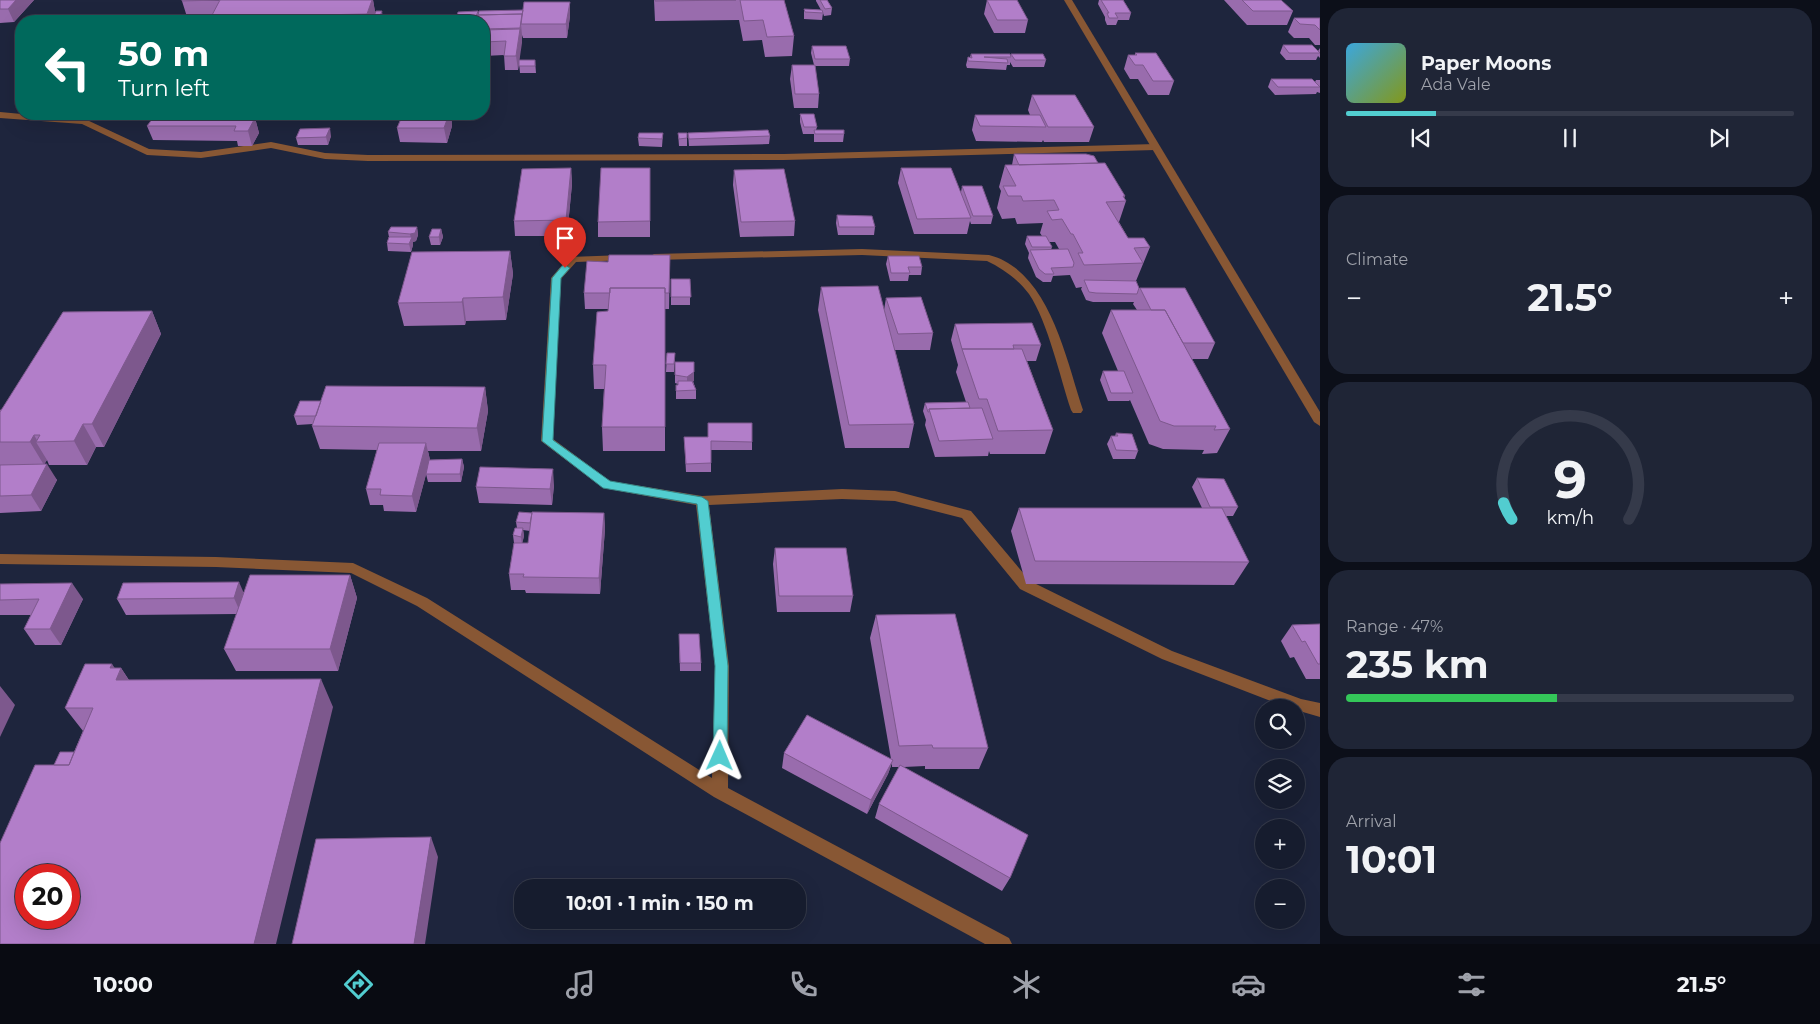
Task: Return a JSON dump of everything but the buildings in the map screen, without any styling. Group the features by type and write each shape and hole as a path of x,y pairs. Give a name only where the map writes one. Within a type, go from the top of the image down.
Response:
{"street":[{"path":"1068,0 1320,422"},
{"path":"0,114 15,115"},
{"path":"63,120 84,122 147,152 201,155 271,145 325,156 368,158 784,158 1156,147"},
{"path":"1077,410 1047,320 1033,292 1005,265 989,258 862,252 573,259 556,278 547,441 607,485 702,501 842,494 894,496 966,514 1025,586 1167,655 1300,705 1320,710"},
{"path":"702,501 722,666 720,792"},
{"path":"0,559 216,562 353,568 422,602 720,792 1003,944"}],"route":[{"path":"565,268 556,278 547,441 607,485 702,501 722,666 720,756"}]}
